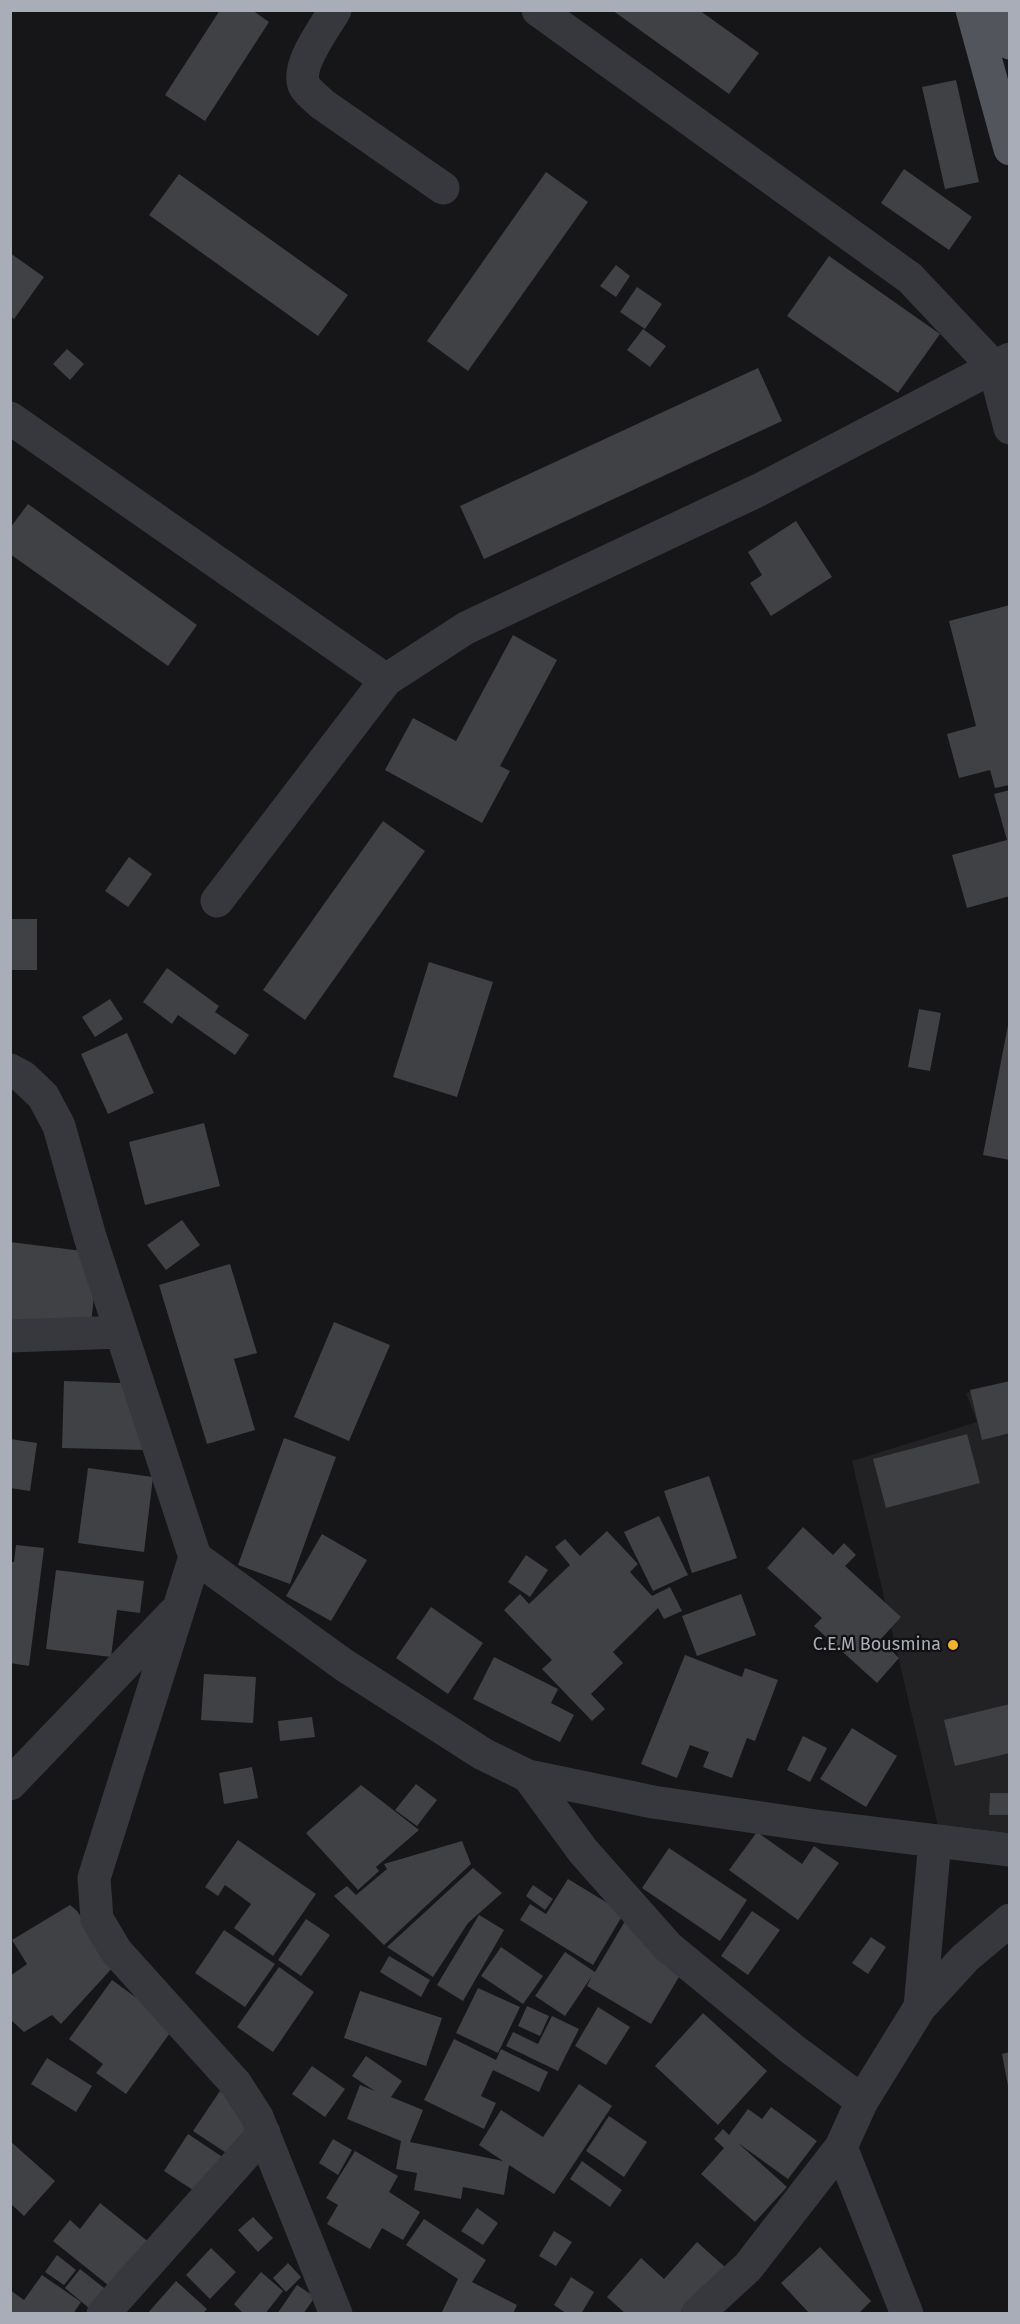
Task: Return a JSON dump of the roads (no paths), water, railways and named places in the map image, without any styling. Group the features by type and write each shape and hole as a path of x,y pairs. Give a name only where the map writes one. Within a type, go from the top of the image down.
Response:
{"main road":[{"path":"972,10 1010,149"},
{"path":"999,10 1010,43"}],"street":[{"path":"335,10 307,57 302,75 305,88 322,104 443,188"},
{"path":"538,10 910,278 1002,363 1010,428"},
{"path":"218,901 386,680 466,628 759,490 1002,363"},
{"path":"12,422 386,680"},
{"path":"10,1070 23,1077 43,1096 59,1126 120,1332 195,1557 344,1665 483,1754 528,1776 653,1802 1010,1850"},
{"path":"10,1336 120,1332"},
{"path":"195,1557 94,1878 97,1919 116,1952 236,2084 257,2117 336,2313"},
{"path":"10,1784 179,1608"},
{"path":"528,1776 583,1851 668,1947 792,2049 862,2101"},
{"path":"920,2007 935,1841"},
{"path":"697,2313 748,2268 841,2147 862,2101 920,2007 965,1958 1010,1920"},
{"path":"104,2313 264,2133"},
{"path":"841,2147 907,2313"}],"place":[{"name":"C.E.M Bousmina","path":"953,1645"}]}
